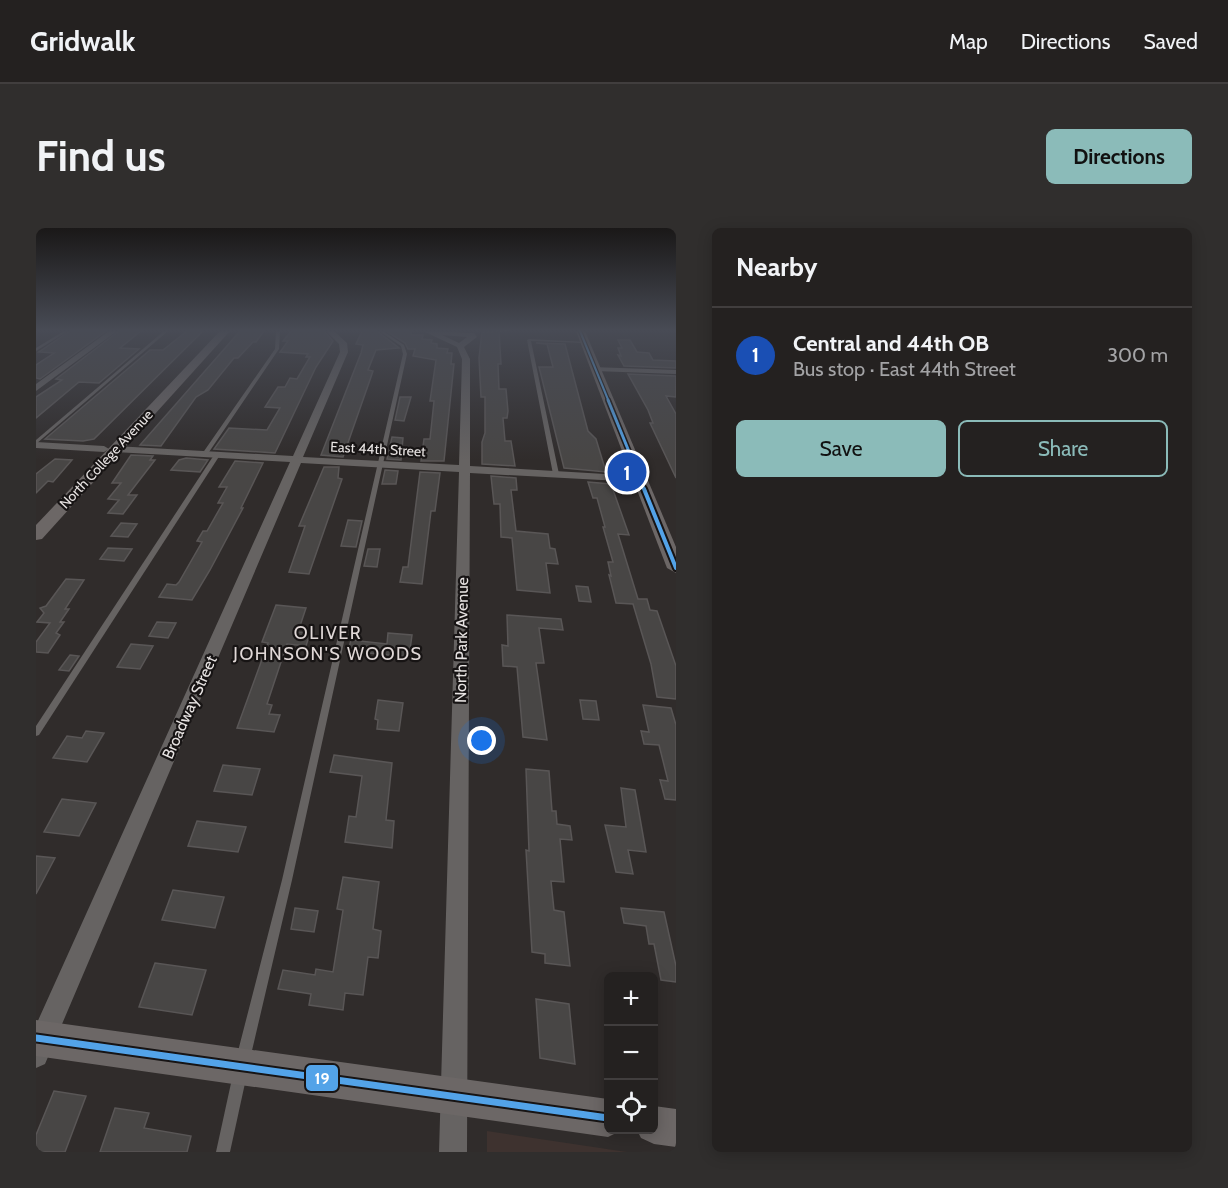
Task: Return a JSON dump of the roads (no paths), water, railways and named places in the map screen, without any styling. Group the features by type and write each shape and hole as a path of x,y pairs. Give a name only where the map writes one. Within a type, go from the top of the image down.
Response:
{"main road":[{"name":"North College Avenue","path":"36,520 110,449 181,374"},
{"path":"597,374 676,568"},
{"name":"North College Avenue","path":"36,535 110,449"},
{"path":"38,1044 242,1066 604,1117"},
{"path":"658,1126 676,1128"}],"street":[{"path":"36,388 55,374"},
{"name":"Broadway Street","path":"38,1044 334,374"},
{"name":"North Park Avenue","path":"453,1152 466,374"},
{"name":"East 44th Street","path":"36,444 639,479"}],"lane":[{"path":"36,444 116,374"},
{"name":"North College Avenue","path":"36,527 181,374"},
{"path":"204,454 260,374"},
{"path":"223,1152 287,880 400,374"},
{"path":"536,374 556,474"},
{"path":"36,733 217,455"}],"place":[{"name":"Central and 44th OB","path":"627,472"}],"district":[{"name":"OLIVER JOHNSON'S WOODS","path":"328,643"}]}
